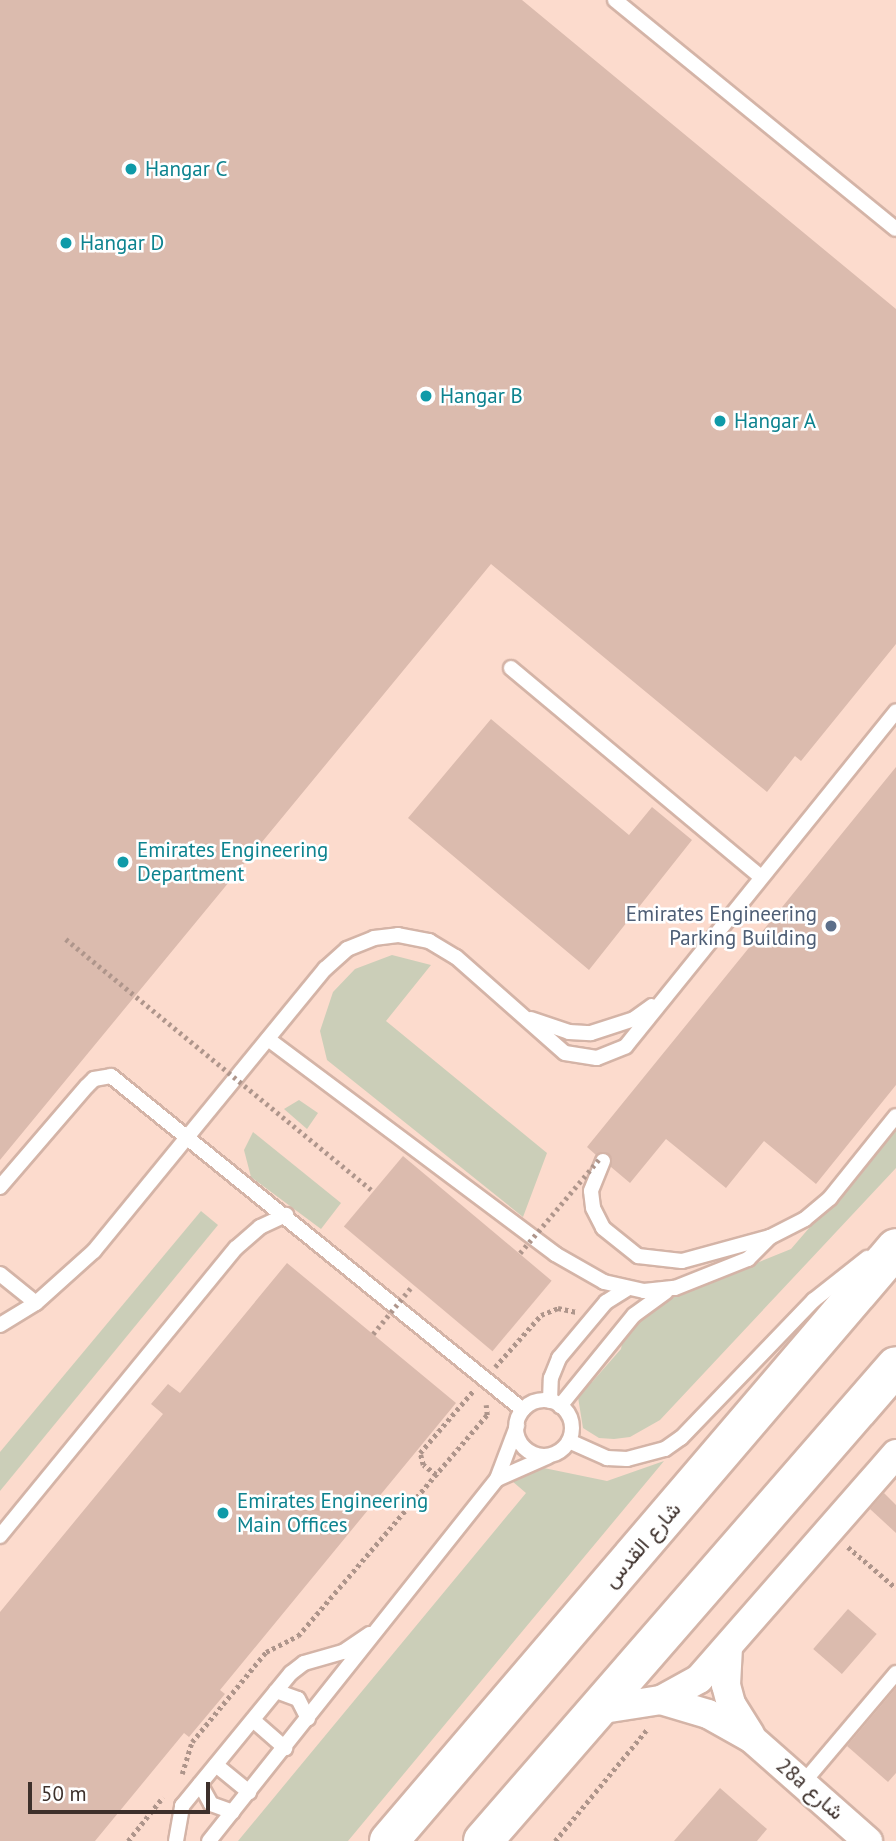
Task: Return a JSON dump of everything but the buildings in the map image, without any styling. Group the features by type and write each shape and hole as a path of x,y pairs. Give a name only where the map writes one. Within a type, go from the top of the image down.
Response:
{"main road":[{"name":"شارع القدس","path":"388,1841 896,1248"},
{"path":"483,1841 896,1366"}],"street":[{"path":"597,1710 665,1701 699,1679 896,1454"},
{"name":"28a شارع","path":"728,1647 729,1695 751,1738"},
{"name":"28a شارع","path":"665,1701 708,1714 751,1738 803,1783 839,1832 868,1841"}],"lane":[{"path":"615,0 896,229"},
{"path":"511,668 761,877"},
{"path":"0,1325 36,1303 93,1251 325,969 347,949 374,938 398,935 429,941 456,957 527,1017 558,1049 597,1058 626,1046 659,1001 896,711"},
{"path":"527,1017 547,1027 591,1033 634,1019 659,1001"},
{"path":"268,1039 555,1254 604,1282 627,1289 675,1288"},
{"path":"0,1187 87,1086 102,1076 119,1080 523,1410"},
{"path":"602,1159 593,1183 593,1208 618,1245 638,1256 682,1261 770,1237 805,1219 830,1198 896,1116"},
{"path":"0,1536 236,1248 260,1227 286,1215"},
{"path":"569,1441 607,1458 627,1459 665,1450 681,1438 814,1300 896,1236"},
{"path":"523,1410 555,1403 634,1315 675,1288 748,1259 770,1237"},
{"path":"0,1273 36,1303"},
{"path":"497,1479 548,1456 569,1441 571,1422 555,1403 551,1378 559,1358 606,1302 627,1289"},
{"path":"209,1841 362,1652 370,1634 497,1479 523,1410"},
{"path":"517,1426 517,1436 529,1452 548,1456"},
{"path":"176,1841 179,1813 276,1691 304,1663 335,1656 370,1634"},
{"path":"803,1783 896,1673"},
{"path":"276,1691 298,1699 308,1719"},
{"path":"253,1720 285,1748"},
{"path":"216,1765 249,1793"},
{"path":"200,1784 211,1804 233,1812"}],"path":[{"path":"65,939 373,1192"},
{"path":"520,1253 602,1159"},
{"path":"373,1334 413,1285"},
{"path":"176,1781 192,1742 266,1652 298,1636 487,1415 488,1407 472,1392"},
{"path":"829,1531 896,1588"},
{"path":"555,1841 665,1701"},
{"path":"128,1841 168,1791"}],"green space":[{"path":"392,955 431,965 386,1021 547,1153 523,1217 327,1060 320,1031 333,992 355,969"},
{"path":"299,1100 318,1113 307,1129 284,1109"},
{"path":"896,1127 896,1168 660,1420 630,1437 614,1439 599,1438 583,1428 577,1391 582,1383 592,1382 621,1349 624,1332 635,1319 664,1301 791,1249"},
{"path":"253,1132 341,1203 321,1229 251,1177 244,1150"},
{"path":"201,1211 218,1225 0,1491 0,1452"},
{"path":"664,1461 348,1841 238,1841 526,1493 512,1481 539,1467 607,1481"}],"place":[{"name":"Hangar C","path":"131,169"},
{"name":"Hangar D","path":"66,243"},
{"name":"Hangar B","path":"426,396"},
{"name":"Hangar A","path":"720,421"},
{"name":"Emirates Engineering Department","path":"123,862"},
{"name":"Emirates Engineering Parking Building","path":"831,926"},
{"name":"Emirates Engineering Main Offices","path":"223,1513"}]}
